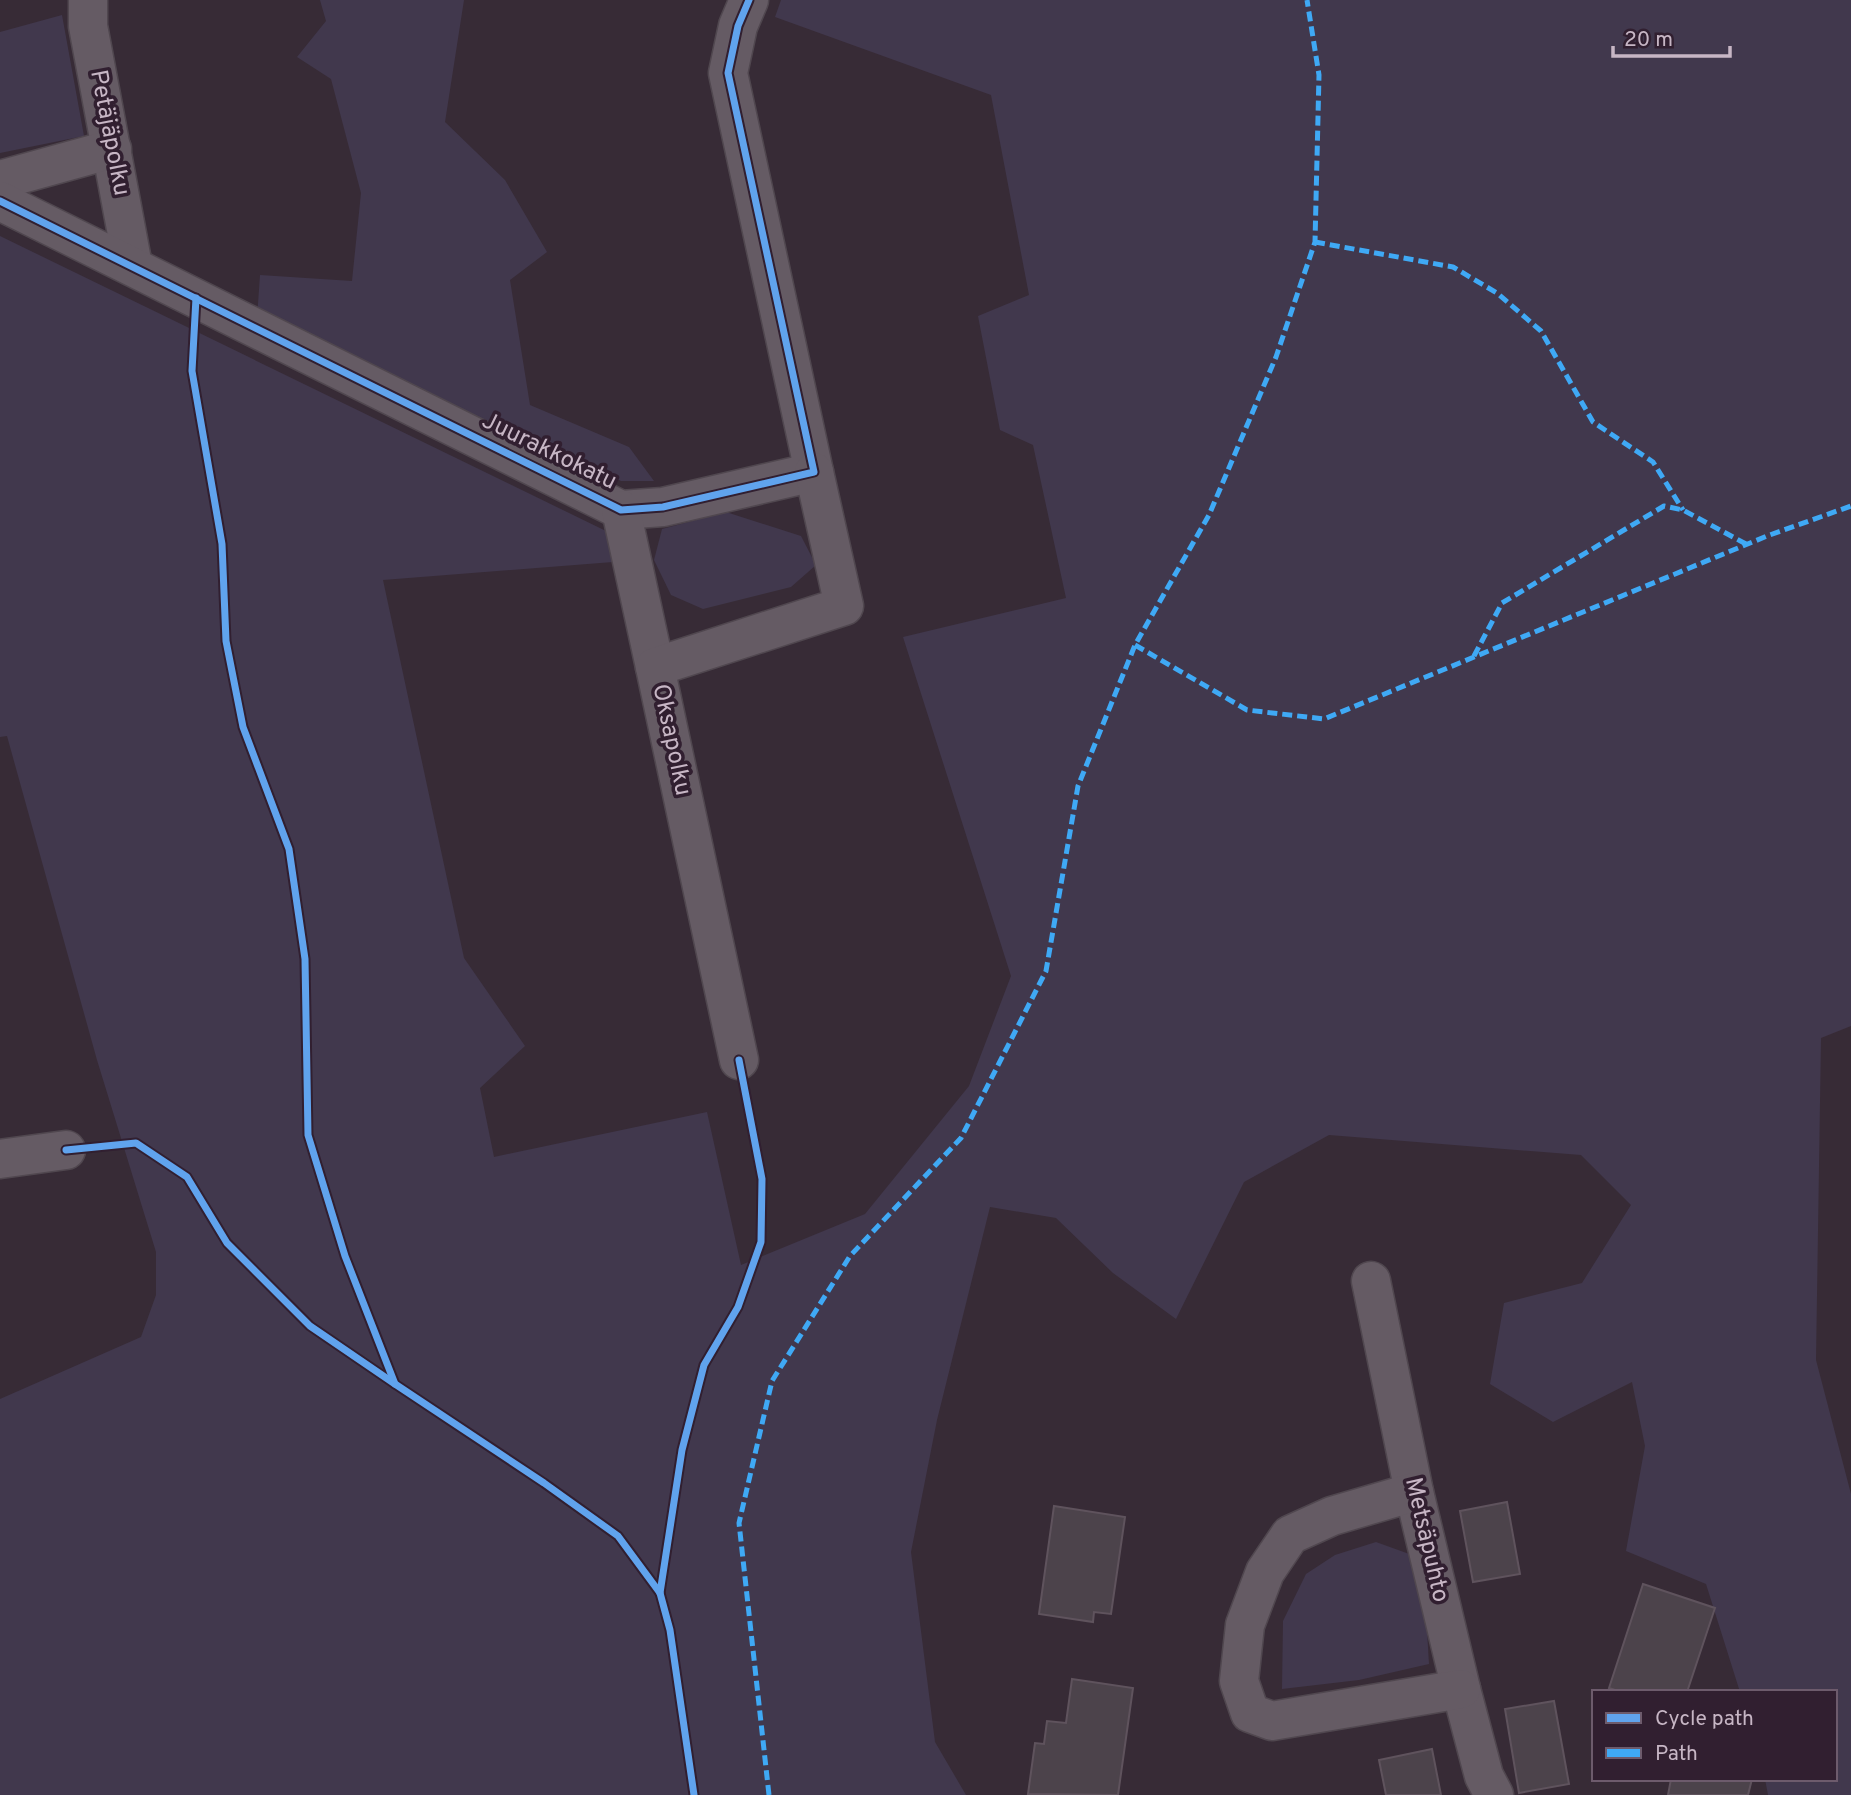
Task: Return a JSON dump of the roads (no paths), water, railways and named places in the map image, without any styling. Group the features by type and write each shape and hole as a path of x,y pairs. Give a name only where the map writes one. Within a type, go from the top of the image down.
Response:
{"street":[{"name":"Petäjäpolku","path":"88,0 88,26 133,266"},
{"path":"749,0 738,26 728,73 814,472"},
{"path":"0,180 112,149"},
{"name":"Juurakkokatu","path":"0,201 621,510 663,507 814,472"},
{"name":"Oksapolku","path":"739,1059 655,667 844,606 814,472"},
{"path":"621,510 655,667"},
{"path":"0,1159 66,1150"},
{"name":"Metsäpuhto","path":"1371,1282 1414,1492 1461,1689 1484,1776 1494,1795"},
{"path":"1414,1492 1332,1516 1290,1535 1265,1572 1245,1625 1238,1681 1250,1713 1272,1721 1461,1689"}]}
